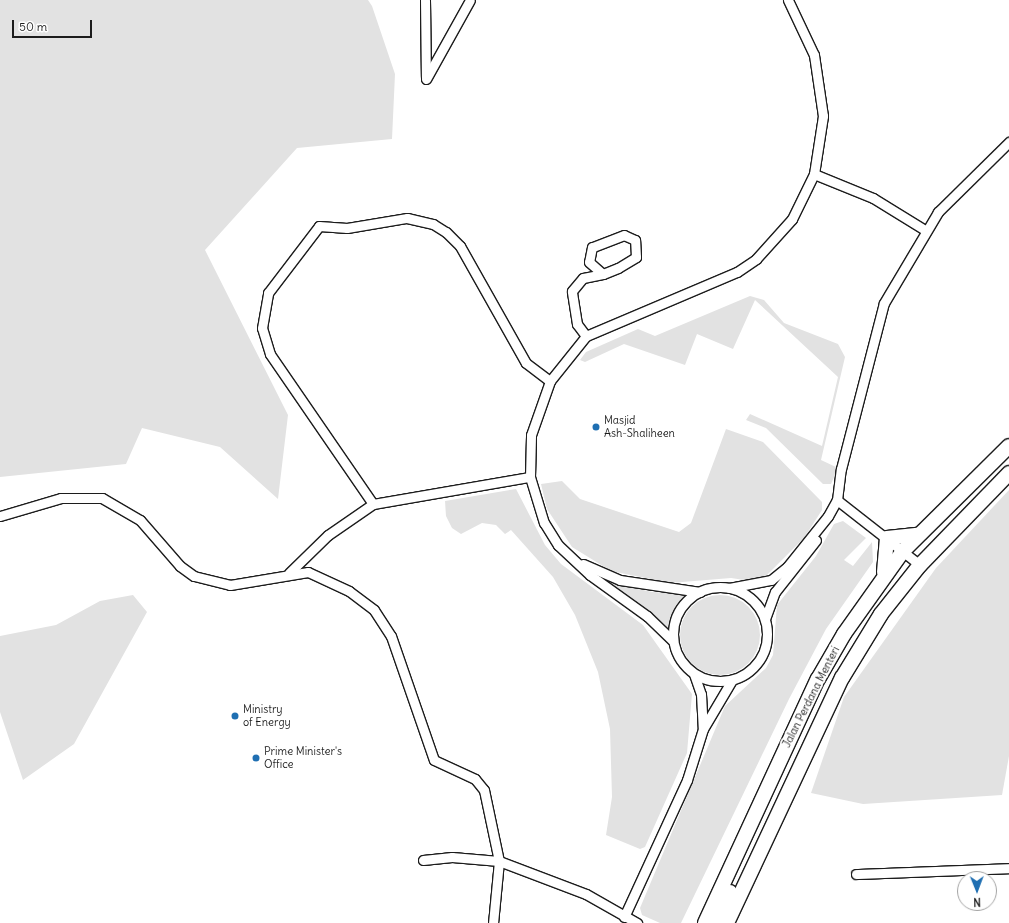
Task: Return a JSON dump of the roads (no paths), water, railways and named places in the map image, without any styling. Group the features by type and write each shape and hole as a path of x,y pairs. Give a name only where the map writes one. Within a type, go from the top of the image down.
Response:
{"main road":[{"name":"Jalan Perdana Menteri","path":"705,923 818,679 883,578 903,550 1009,446"},
{"name":"Jalan Perdana Menteri","path":"727,923 769,830 842,678 881,614 920,565 1009,473"},
{"path":"883,578 888,554 887,538 918,535"},
{"path":"716,923 753,845 769,830"}],"street":[{"path":"425,0 426,79 470,0"},
{"path":"703,729 701,694 694,674 680,660 673,641 646,616 572,558 544,523 530,477 531,435 550,381 586,336 702,288 756,259 792,219 814,174 822,134 821,89 808,37 788,0"},
{"path":"694,674 719,682 732,680 746,674 765,650 765,619 775,592 813,547 837,500 841,469 884,303 925,230 952,196 1009,142"},
{"path":"814,174 873,198 925,230"},
{"path":"373,504 270,354 262,328 268,293 320,226 347,228 407,218 433,224 446,232 460,246 526,363 550,381"},
{"path":"586,336 577,324 572,291 583,278 603,274 636,257 635,240 624,235 592,247 589,262 603,274"},
{"path":"289,572 328,535 373,504 530,477"},
{"path":"0,516 61,498 102,498 140,520 180,566 194,576 230,585 289,572 308,572 324,577 374,610 392,636 434,760 475,778 484,790 499,861 494,923"},
{"path":"837,500 903,550 920,565"},
{"path":"572,558 620,580 700,592 729,588 771,580 787,567 828,516"},
{"path":"729,588 749,598 765,619"},
{"path":"673,641 678,612 700,592"},
{"path":"624,916 687,780 703,729 732,680"},
{"path":"423,860 452,857 499,861 586,894 637,923"},
{"path":"856,874 1009,868"}],"place":[{"name":"Masjid Ash-Shaliheen","path":"596,427"},
{"name":"Ministry of Energy","path":"235,716"},
{"name":"Prime Minister's Office","path":"256,758"}]}
